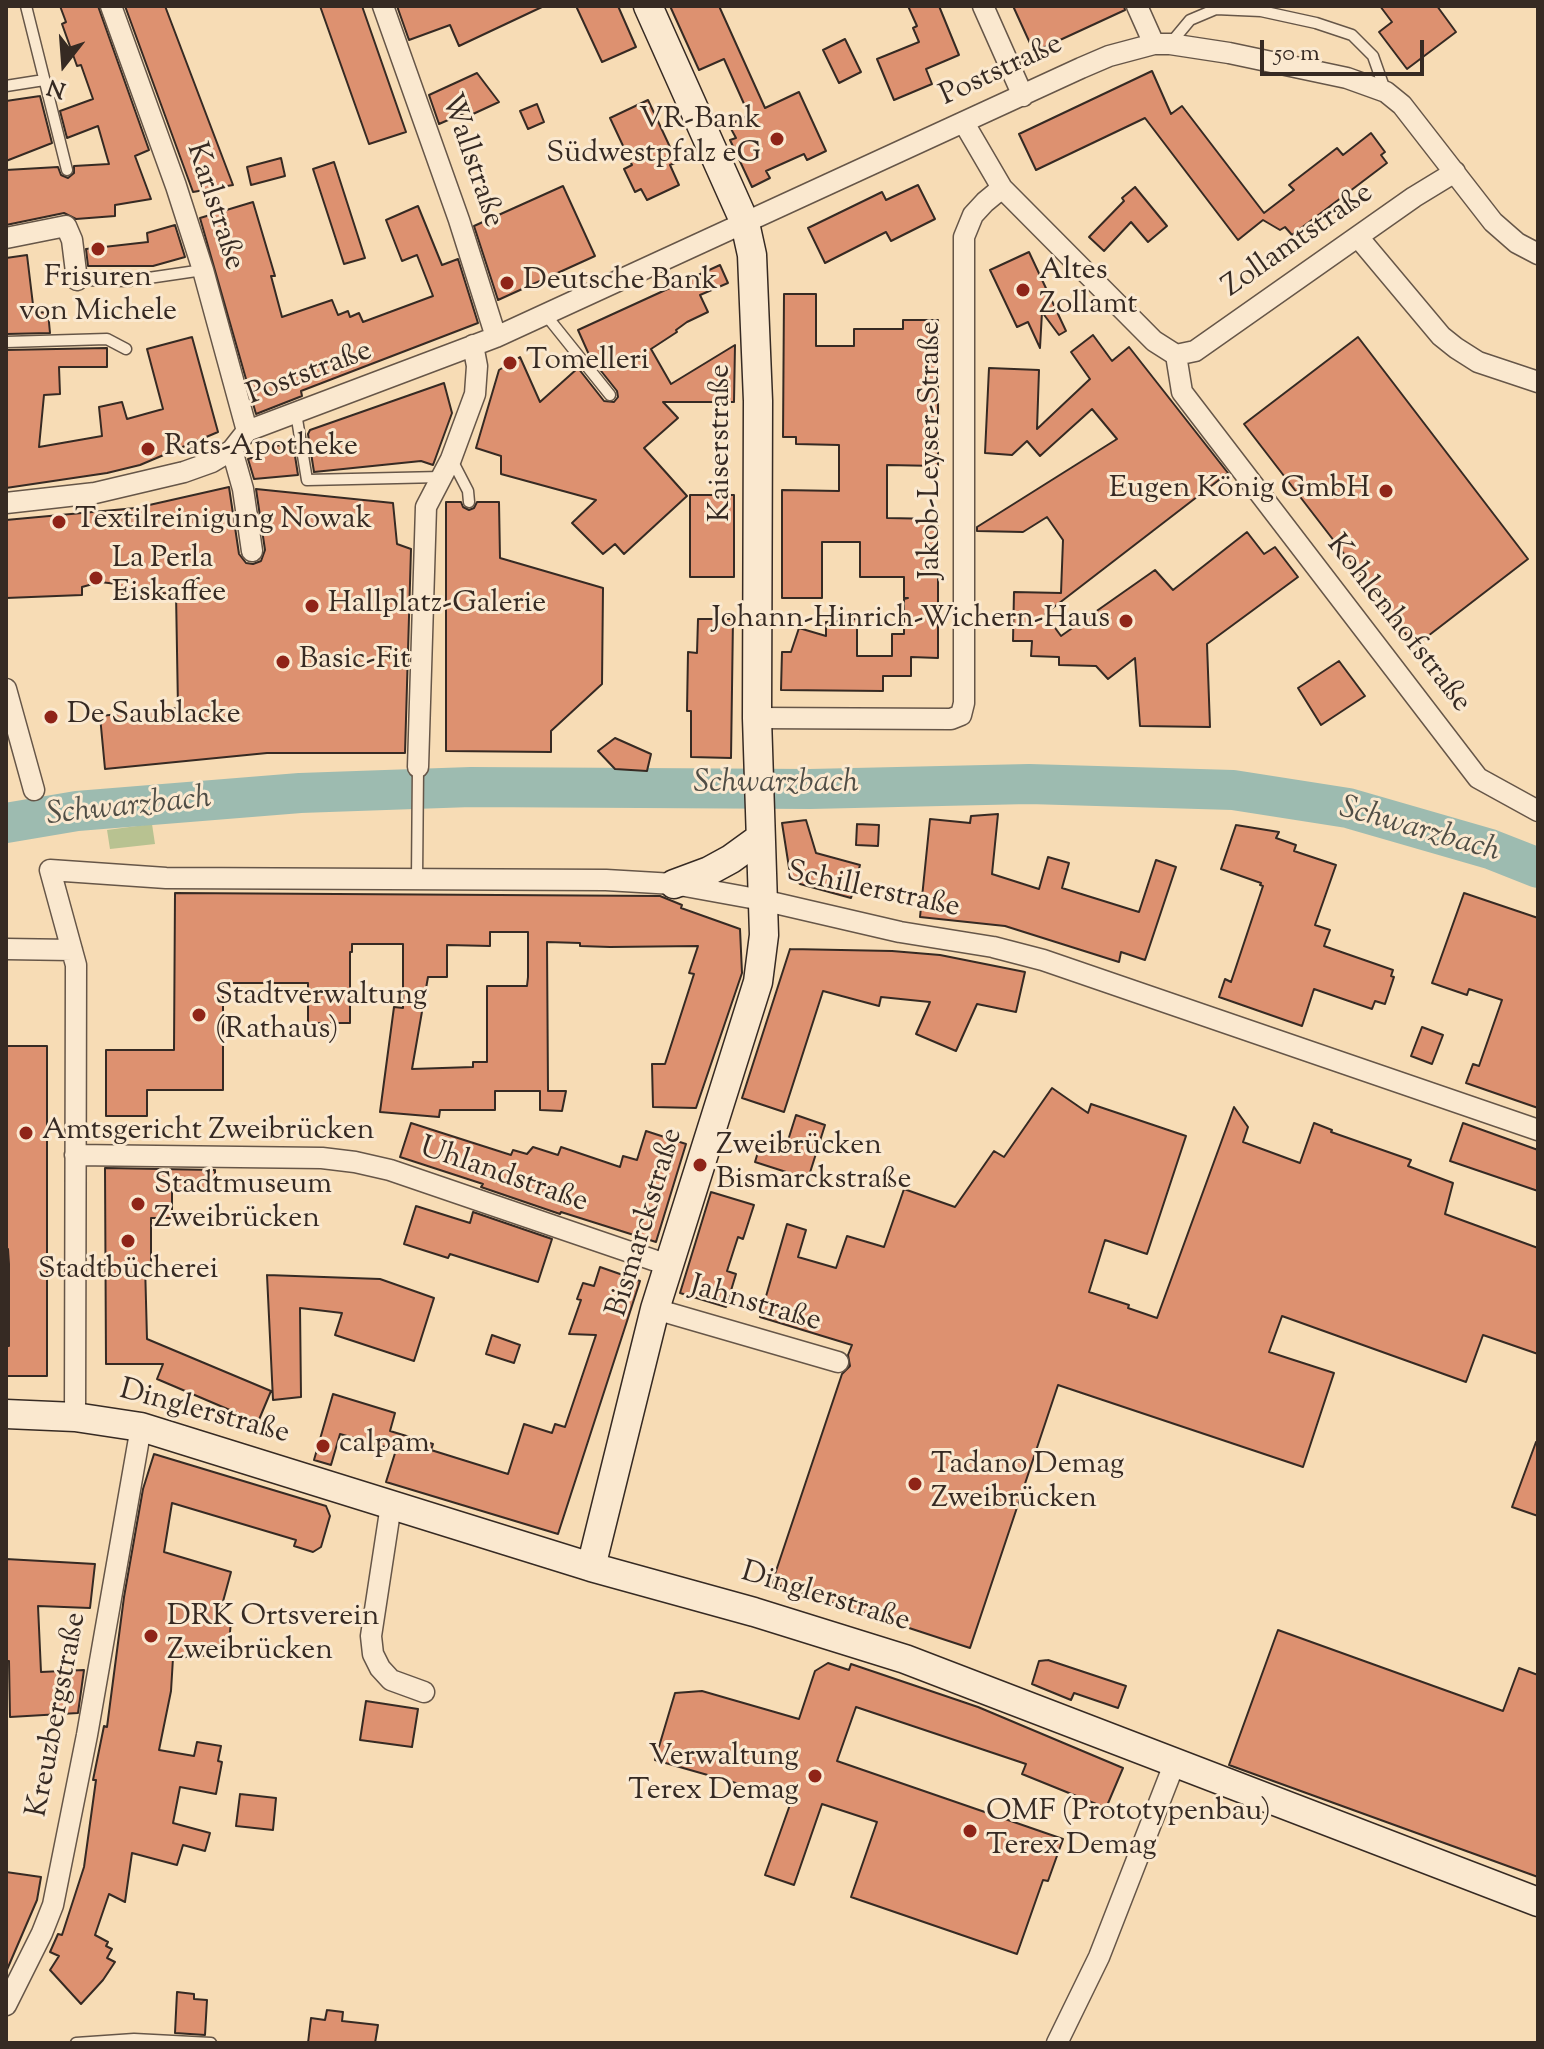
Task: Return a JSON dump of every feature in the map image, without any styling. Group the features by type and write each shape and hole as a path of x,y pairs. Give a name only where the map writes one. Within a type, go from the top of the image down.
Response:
{"street":[{"name":"Karlstraße","path":"111,6 203,270 247,431"},
{"name":"Wallstraße","path":"383,6 459,220 496,337"},
{"name":"Kaiserstraße","path":"648,6 745,223 752,255 758,401 757,718 762,900"},
{"path":"983,6 1023,96"},
{"path":"1137,6 1162,44"},
{"name":"Poststraße","path":"6,503 95,493 198,467 232,450 247,431 496,337 1109,56 1162,44 1347,78 1386,92 1402,105 1493,222 1517,243 1538,254"},
{"path":"964,123 1002,188 1154,341 1176,355"},
{"name":"Zollamtstraße","path":"1176,355 1195,351 1414,197 1455,172"},
{"name":"Jakob-Leyser-Straße","path":"757,718 951,719 961,715 964,703 964,237 973,215 1002,188"},
{"path":"6,238 66,226 72,240 77,280"},
{"path":"1358,237 1441,336 1478,362 1538,382"},
{"path":"418,767 426,507 447,468 475,394 477,366 473,345"},
{"name":"Kohlenhofstraße","path":"1176,355 1182,392 1478,778 1538,811"},
{"path":"232,450 243,489 252,551"},
{"path":"6,689 34,790"},
{"path":"674,884 731,859 760,835"},
{"name":"Schillerstraße","path":"72,950 50,870 166,878 606,880 674,884 762,900 853,922 993,947 1043,960 1538,1130"},
{"name":"Bismarckstraße","path":"591,1567 655,1309 758,982 764,935 762,900"},
{"path":"6,949 72,950 76,965 75,1417"},
{"name":"Uhlandstraße","path":"75,1155 322,1158 355,1162 390,1170 668,1265"},
{"name":"Jahnstraße","path":"655,1309 838,1362"},
{"name":"Dinglerstraße","path":"6,1414 75,1417 141,1427 591,1567 754,1612 905,1659 1538,1902"},
{"name":"Kreuzbergstraße","path":"6,2005 53,1905 87,1735 141,1427"},
{"path":"391,1505 371,1636 373,1654 391,1680 424,1692"},
{"path":"1057,2043 1099,1957 1175,1762"}],"lane":[{"path":"26,6 67,170"},
{"path":"1162,44 1190,20 1216,9 1261,11 1316,23 1352,35 1373,56 1386,92"},
{"path":"6,86 44,80"},
{"path":"77,280 128,281 203,270"},
{"path":"545,314 610,395"},
{"path":"6,342 107,339 126,349"},
{"path":"296,413 307,480 447,468 468,491 469,502"},
{"path":"417,879 418,767"},
{"path":"76,2043 134,2039 211,2043"}],"green space":[{"path":"152,824 155,844 110,849 107,830"}],"building":[{"path":"60,6 98,6 149,150 135,156 151,199 115,205 115,216 76,219 64,213 6,225 6,170 58,167 61,175 68,178 74,173 74,166 109,164 98,126 67,138 60,111 93,99 62,24 66,22"},
{"path":"125,6 165,6 233,185 193,192"},
{"path":"320,6 362,6 406,132 369,144"},
{"path":"397,6 544,6 459,46 450,25 409,40"},
{"path":"576,6 618,6 636,47 602,62"},
{"path":"670,6 719,6 765,108 799,92 826,151 807,160 804,154 766,171 770,178 752,187 730,140 736,138 729,125 749,115 724,59 699,70"},
{"path":"908,6 939,6 959,55 926,69 932,84 894,100 877,59 919,42 913,28 917,26"},
{"path":"1013,6 1124,6 1125,10 1034,52"},
{"path":"1380,6 1437,6 1456,32 1407,69 1379,32 1392,22"},
{"path":"845,39 861,72 839,83 823,50"},
{"path":"1152,71 1171,114 1182,106 1264,213 1294,190 1289,185 1337,148 1343,155 1371,133 1385,152 1381,155 1387,163 1292,235 1285,227 1280,230 1263,220 1238,240 1145,118 1036,170 1019,134"},
{"path":"477,73 499,102 439,124 429,95"},
{"path":"40,96 52,143 6,161 6,101"},
{"path":"648,100 677,162 670,165 679,185 647,200 641,189 635,192 624,169 632,165 610,118"},
{"path":"537,104 544,122 528,129 520,111"},
{"path":"281,158 285,176 251,185 247,167"},
{"path":"334,162 365,258 344,264 313,169"},
{"path":"918,185 935,219 891,241 886,232 825,263 808,228 882,192 886,200"},
{"path":"563,186 595,256 498,300 474,226"},
{"path":"1135,187 1167,226 1148,242 1131,222 1104,251 1089,237"},
{"path":"253,202 275,276 271,276 282,317 332,300 338,315 348,311 350,317 359,313 363,322 433,296 417,255 402,261 386,220 418,206 442,265 458,259 478,323 301,391 302,396 256,414 200,218"},
{"path":"175,225 185,257 153,266 88,266 86,249 148,242 147,233"},
{"name":"Altes Zollamt","path":"1029,252 1066,331 1059,335 1042,312 1040,348 1028,322 1017,327 990,270"},
{"path":"27,255 34,313 48,312 50,333 6,334 6,258"},
{"path":"720,265 728,283 700,295 708,312 687,322 651,349 671,384 735,345 734,402 663,402 678,418 644,448 687,496 624,554 615,544 603,554 572,523 596,500 501,474 501,456 476,448 499,370 520,357 540,402 578,368 604,401 614,402 618,397 617,391 590,357 578,330"},
{"path":"784,294 816,294 816,346 854,346 854,329 903,329 903,320 938,320 938,466 887,465 887,518 938,519 938,658 911,657 911,676 883,676 883,691 781,690 782,652 791,652 799,628 826,636 826,622 857,619 857,656 892,656 892,634 904,634 904,599 908,598 904,598 904,577 860,577 860,542 822,542 822,598 782,598 782,490 839,491 839,445 796,444 796,437 783,437"},
{"path":"1093,335 1112,361 1129,347 1228,473 1045,614 1061,636 1155,570 1173,590 1247,532 1264,554 1275,547 1298,577 1207,644 1210,727 1140,726 1135,658 1108,679 1096,666 1059,665 1059,657 1031,656 1032,641 1013,641 1014,592 1061,593 1063,540 1047,517 1023,532 977,531 977,527 1117,439 1092,409 1040,456 1027,441 1012,455 985,453 989,368 1039,370 1037,429 1090,379 1071,352"},
{"path":"192,337 218,432 140,465 6,488 6,350 107,348 107,367 59,367 60,394 44,395 39,447 102,436 99,407 122,402 127,419 163,409 147,349"},
{"name":"Eugen König GmbH","path":"1358,337 1528,559 1415,646 1244,424"},
{"path":"444,383 452,413 433,465 421,461 314,472 310,430"},
{"path":"293,443 298,475 254,479 248,459 268,453 270,447"},
{"name":"Hallplatz-Galerie","path":"229,487 239,554 246,563 253,564 261,561 265,550 256,489 393,503 397,544 411,549 405,753 267,753 105,769 100,716 178,708 176,593 118,594 117,584 100,582 82,587 82,595 6,598 6,520 136,508"},
{"path":"690,495 734,495 734,577 690,577"},
{"path":"446,502 461,502 469,510 477,502 499,502 500,558 603,588 602,684 551,731 551,752 446,751"},
{"path":"698,619 733,619 731,758 691,757 691,711 687,711 688,652 697,653"},
{"path":"1339,661 1365,696 1321,725 1298,688"},
{"path":"615,738 651,754 647,771 615,769 598,751"},
{"path":"998,814 992,874 1039,889 1048,857 1069,863 1062,888 1139,912 1156,860 1176,867 1145,960 1121,952 1119,962 1005,926 920,917 930,819 970,823 971,816"},
{"path":"806,820 816,853 860,865 851,898 800,884 790,874 782,823"},
{"path":"857,824 879,825 878,846 856,845"},
{"path":"1236,825 1279,832 1276,838 1296,845 1294,851 1336,865 1315,925 1330,930 1324,946 1393,970 1391,976 1394,977 1385,1004 1375,1001 1372,1009 1314,989 1302,1026 1219,997 1225,979 1231,982 1263,886 1221,869"},
{"path":"175,893 660,896 682,905 681,908 740,929 742,973 696,1108 653,1107 652,1064 665,1064 694,974 689,973 698,946 610,947 547,942 548,1091 566,1091 562,1111 540,1110 540,1091 495,1091 495,1110 440,1110 439,1117 380,1112 394,1007 403,1008 403,944 352,944 350,1023 308,1023 308,983 223,983 223,1090 147,1090 147,1116 106,1116 106,1050 174,1050","holes":["490,932 528,932 527,986 487,986 487,1062 473,1062 473,1067 412,1069 428,977 447,977 447,945 490,946"]},
{"path":"1464,893 1538,918 1538,1108 1466,1083 1473,1064 1479,1066 1502,1000 1469,989 1467,995 1432,983"},
{"path":"790,949 940,955 1025,972 1016,1012 977,1004 956,1051 916,1034 930,1002 881,997 879,1006 823,991 784,1112 742,1098"},
{"path":"1422,1027 1443,1035 1432,1064 1411,1056"},
{"path":"6,1046 47,1046 47,1376 6,1376 9,1264 6,1249"},
{"path":"1052,1088 1088,1113 1091,1104 1186,1136 1147,1254 1105,1240 1089,1292 1157,1318 1234,1107 1248,1127 1243,1142 1300,1163 1314,1123 1411,1160 1408,1166 1453,1183 1445,1214 1538,1248 1538,1354 1483,1335 1466,1382 1282,1316 1269,1352 1334,1373 1303,1467 1058,1385 970,1648 772,1583 842,1374 850,1366 848,1355 852,1345 760,1317 787,1224 806,1230 798,1257 836,1268 847,1236 884,1247 904,1189 955,1207 994,1151 1004,1157"},
{"path":"796,1115 825,1125 808,1179 755,1162 761,1142 785,1150"},
{"path":"411,1123 511,1155 513,1150 527,1154 533,1147 558,1155 561,1147 620,1167 623,1156 637,1160 646,1131 686,1144 656,1242 560,1214 481,1187 483,1184 400,1157"},
{"path":"1463,1123 1538,1150 1538,1191 1450,1161"},
{"path":"105,1168 215,1170 215,1191 172,1190 172,1218 151,1218 151,1264 145,1264 147,1339 271,1391 258,1422 157,1379 163,1364 106,1364"},
{"path":"711,1192 754,1205 743,1239 738,1237 727,1271 736,1274 726,1307 680,1293"},
{"path":"416,1206 470,1223 473,1212 552,1239 538,1282 450,1254 448,1258 404,1244"},
{"path":"600,1267 640,1281 558,1534 386,1482 396,1450 340,1434 331,1465 314,1460 333,1394 395,1413 390,1431 433,1444 431,1450 508,1474 524,1424 552,1433 555,1424 565,1427 596,1335 569,1334 581,1300 577,1299 583,1283 594,1286"},
{"path":"267,1275 380,1279 434,1298 414,1361 335,1335 342,1313 300,1308 301,1397 273,1400"},
{"path":"492,1335 520,1345 514,1363 486,1354"},
{"path":"1538,1442 1538,1516 1512,1507"},
{"path":"154,1454 326,1506 330,1516 321,1547 313,1552 294,1546 296,1540 172,1503 164,1552 231,1572 218,1620 231,1621 228,1654 173,1658 171,1691 159,1750 194,1756 197,1742 221,1746 218,1761 222,1762 216,1794 180,1787 173,1823 210,1833 205,1851 183,1845 177,1865 132,1853 125,1902 109,1894 95,1935 108,1942 106,1946 112,1949 107,1958 115,1962 81,2004 50,1970 59,1956 50,1952 58,1934 62,1935 84,1867 96,1780 93,1780 104,1726 107,1727 124,1597 143,1489"},
{"path":"6,1559 95,1564 90,1608 38,1606 41,1672 84,1670 78,1713 10,1717 9,1661 6,1661"},
{"path":"1278,1630 1503,1711 1519,1668 1538,1675 1538,1877 1229,1765"},
{"path":"1048,1660 1126,1686 1118,1708 1074,1693 1071,1700 1032,1684 1039,1661"},
{"path":"828,1663 849,1670 851,1664 978,1707 1123,1768 1106,1808 1022,1774 1026,1764 856,1707 837,1761 1063,1839 1048,1881 1043,1880 1017,1954 851,1897 877,1822 822,1804 794,1885 765,1875 792,1799 655,1760 675,1693 702,1691 799,1719 815,1671"},
{"path":"366,1701 418,1709 412,1747 360,1740"},
{"path":"240,1794 276,1798 273,1830 236,1826"},
{"path":"6,1872 41,1877 37,1900 6,1972"},
{"path":"177,1992 194,1994 194,1999 207,2000 205,2035 175,2033"},
{"path":"327,2010 343,2012 342,2021 378,2025 375,2043 308,2043 311,2018 325,2020"}],"waterway":[{"name":"Schwarzbach","path":"6,823 77,811 300,793 471,787 810,789 1029,784 1233,790 1348,808 1490,849 1538,868"}],"place":[{"name":"VR-Bank Südwestpfalz eG","path":"777,139"},
{"name":"Frisuren von Michele","path":"98,249"},
{"name":"Deutsche Bank","path":"507,283"},
{"name":"Altes Zollamt","path":"1023,290"},
{"name":"Tomelleri","path":"510,363"},
{"name":"Rats-Apotheke","path":"148,449"},
{"name":"Eugen König GmbH","path":"1386,491"},
{"name":"Textilreinigung Nowak","path":"59,522"},
{"name":"La Perla Eiskaffee","path":"96,578"},
{"name":"Hallplatz-Galerie","path":"312,606"},
{"name":"Johann-Hinrich-Wichern-Haus","path":"1126,621"},
{"name":"Basic-Fit","path":"283,662"},
{"name":"De Saublacke","path":"51,717"},
{"name":"Stadtverwaltung (Rathaus)","path":"199,1015"},
{"name":"Amtsgericht Zweibrücken","path":"26,1133"},
{"name":"Zweibrücken Bismarckstraße","path":"700,1165"},
{"name":"Stadtmuseum Zweibrücken","path":"138,1204"},
{"name":"Stadtbücherei","path":"128,1241"},
{"name":"calpam","path":"323,1446"},
{"name":"Tadano Demag Zweibrücken","path":"915,1484"},
{"name":"DRK Ortsverein Zweibrücken","path":"151,1636"},
{"name":"Verwaltung Terex Demag","path":"815,1776"},
{"name":"OMF (Prototypenbau) Terex Demag","path":"970,1831"}]}
